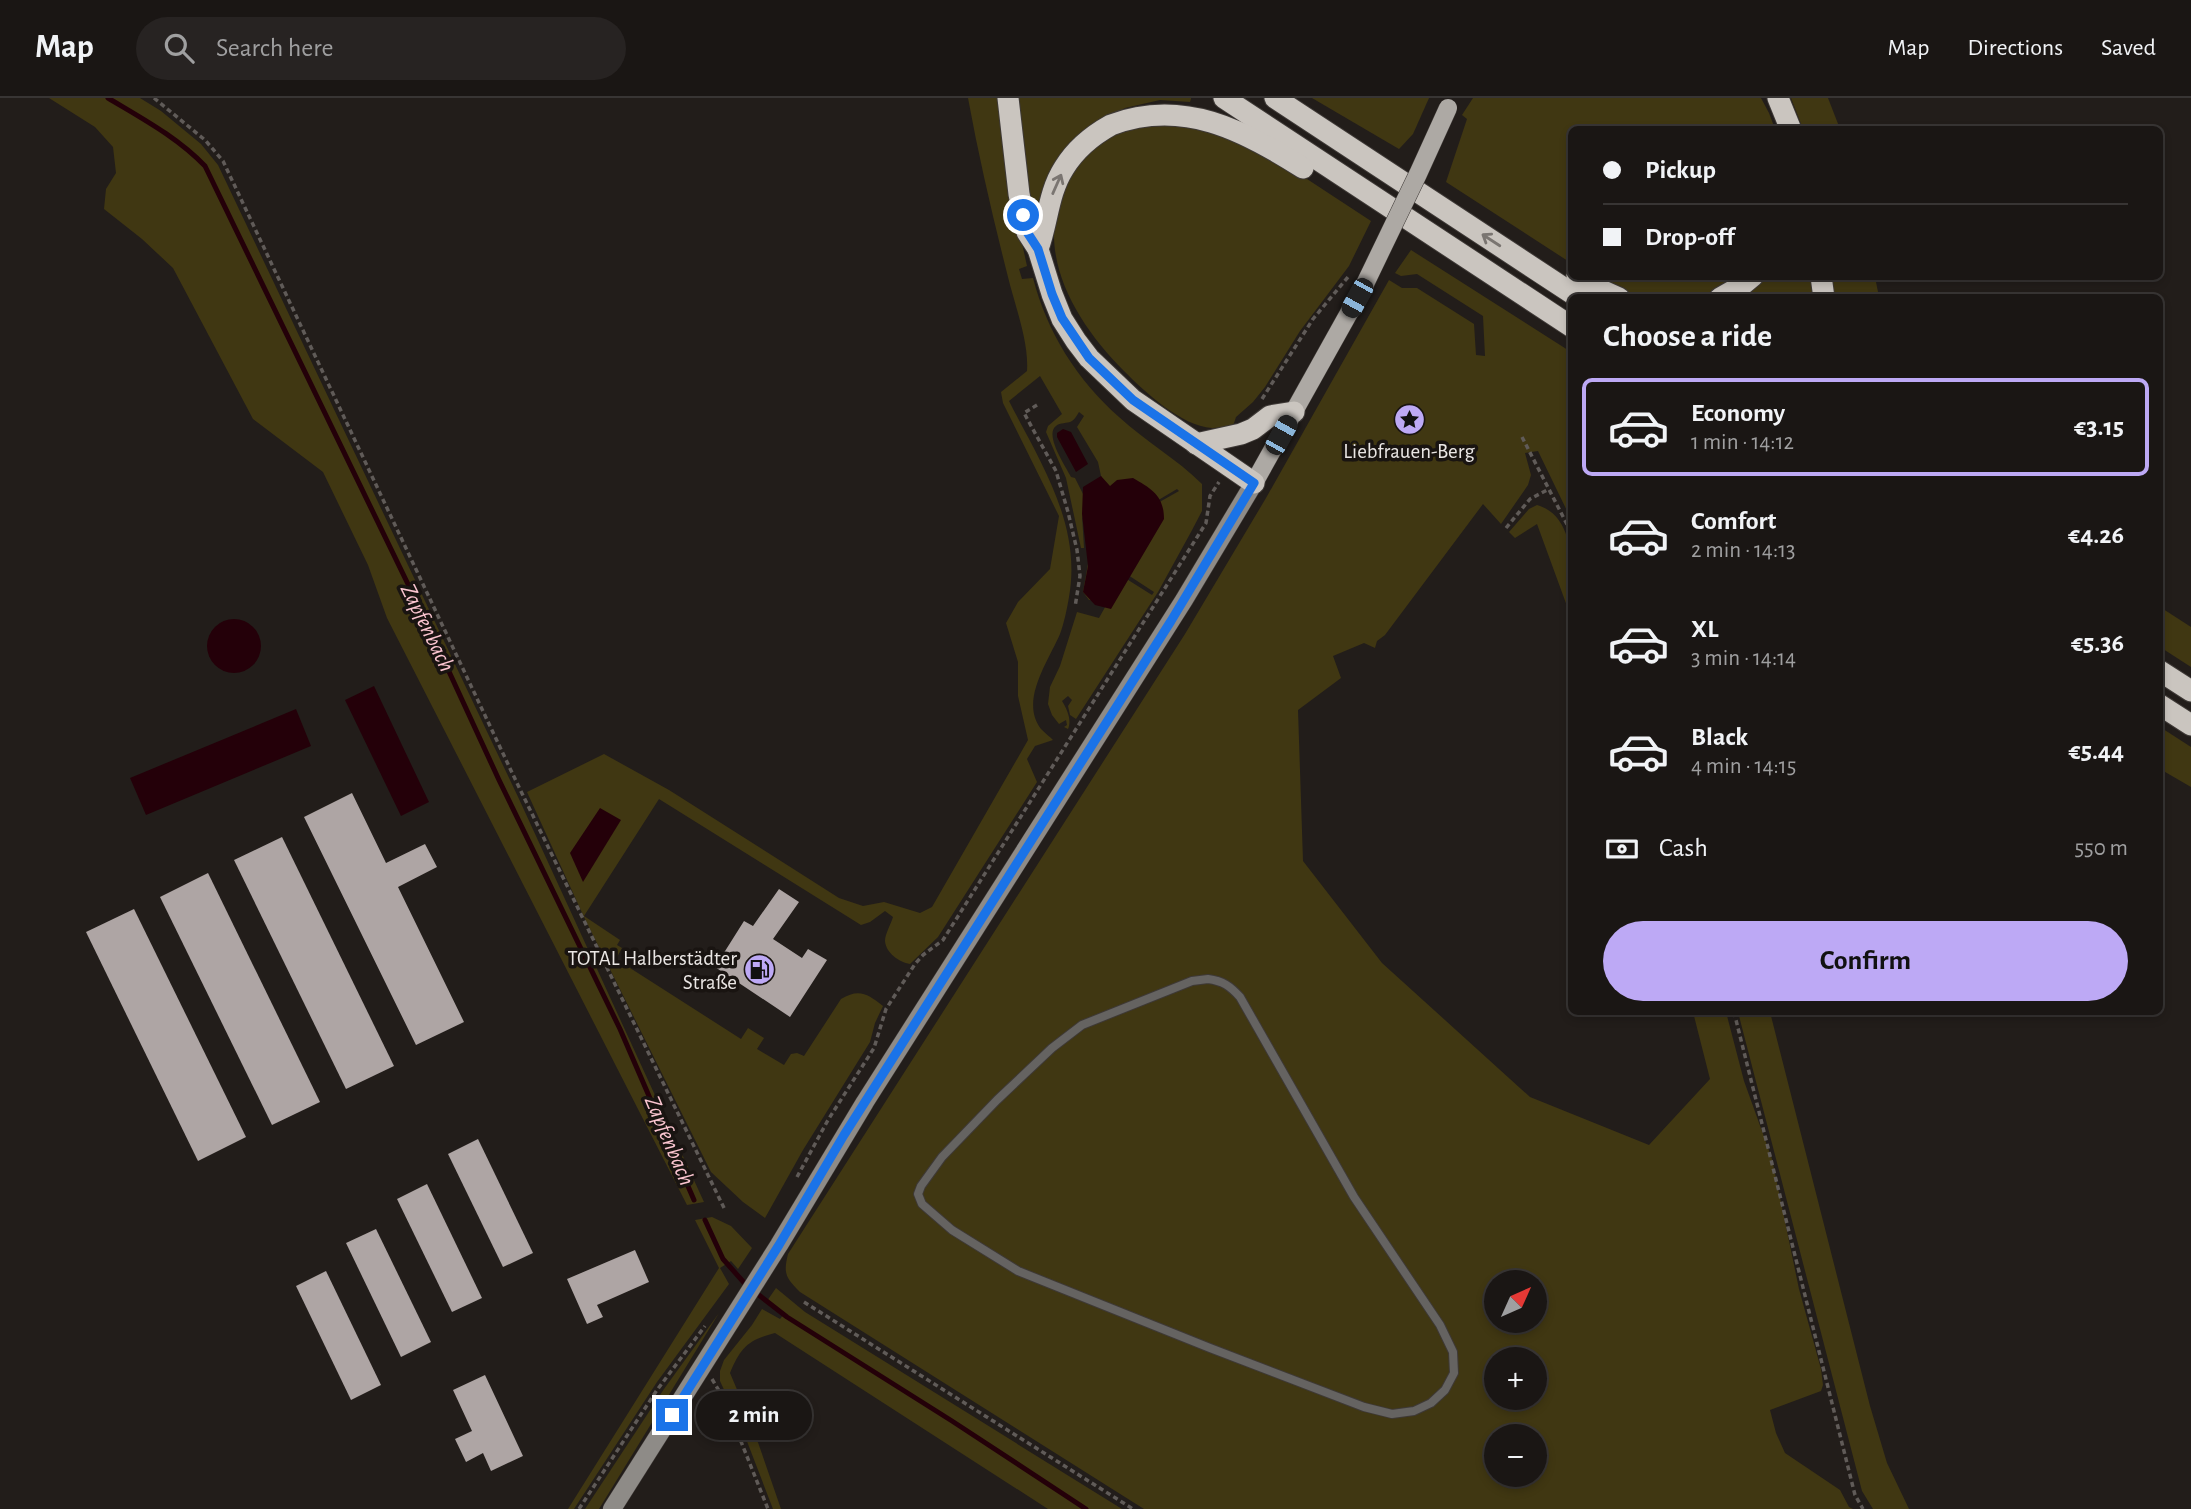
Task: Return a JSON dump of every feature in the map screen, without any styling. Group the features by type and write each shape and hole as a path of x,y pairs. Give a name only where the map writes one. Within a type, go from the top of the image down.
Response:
{"highway":[{"path":"1008,98 1027,232 1038,249 1062,318 1089,358 1133,400 1254,483"},
{"path":"1224,98 1568,324"},
{"path":"1275,98 1573,294"},
{"path":"1778,98 1789,126"},
{"path":"1038,249 1049,202 1064,168 1081,148 1103,130 1133,116 1167,110 1208,116 1248,133 1311,172 1332,170"},
{"path":"1548,277 1568,271"},
{"path":"1584,280 1610,294"},
{"path":"1727,294 1748,280"},
{"path":"1196,444 1241,434 1253,429 1269,416 1294,412"},
{"path":"2163,673 2191,691"},
{"path":"2163,707 2191,725"}],"main road":[{"path":"612,1509 761,1274 846,1132 1176,612 1254,483 1364,286 1450,103"}],"lane":[{"path":"1192,981 1220,981 1231,986 1240,997 1354,1197 1440,1325 1453,1352 1454,1373 1444,1390 1431,1403 1414,1411 1392,1415 1364,1407 1210,1348 1018,1271 952,1230 922,1204 918,1194 921,1185 942,1157 1052,1048 1082,1026 1192,981"}],"path":[{"path":"153,98 205,140 223,161 510,769 725,1210"},
{"path":"1259,402 1314,318 1354,268"},
{"path":"1037,405 1024,413 1056,471 1069,512 1080,576 1075,607"},
{"path":"1522,436 1568,526"},
{"path":"797,1178 828,1120 874,1048 887,1009 915,964 943,940 1206,523 1210,496 1229,467"},
{"path":"1506,528 1531,499 1549,489"},
{"path":"1735,1015 1855,1495 1863,1509"},
{"path":"804,1302 1133,1509"},
{"path":"579,1509 657,1390 712,1317"},
{"path":"702,1367 724,1399 768,1509"}],"shaded area":[{"path":"49,98 140,98 161,111 201,144 218,165 519,799 704,1202 687,1205 387,618 368,565 323,472 253,419 173,268 104,209 106,189 116,173 113,147 95,127"},
{"path":"968,98 998,98 1016,216 1027,266 1019,269 1022,279 1033,278 1055,336 1077,371 1104,403 1202,484 1202,511 1158,592 1076,719 1070,715 1068,706 1072,700 1068,696 1062,701 1069,718 1068,729 1064,727 1067,725 1066,720 1059,724 1048,704 1050,687 1060,666 1077,612 1099,618 1109,600 1089,600 1083,592 1091,547 1082,515 1084,548 1081,548 1066,478 1046,432 1048,426 1062,414 1040,376 1009,401 1056,494 1069,544 1071,570 1066,611 1060,634 1034,693 1035,718 1041,729 1053,740 1035,746 1027,759 1037,782 938,937 910,964 890,953 886,945 885,938 893,917 885,911 861,925 659,799 584,916 620,940 617,945 622,948 616,959 741,1039 748,1028 764,1038 757,1049 784,1065 791,1054 804,1056 841,999 858,993 873,998 883,1006 870,1042 803,1150 765,1218 711,1172 584,917 527,792 604,754 669,790 839,898 863,906 884,902 920,913 932,907 1028,740 1018,696 1018,662 1006,623 1018,602 1050,569 1059,516 1003,403 1001,392 1027,371 1026,348","holes":["1079,412 1084,416 1077,427 1098,462 1101,476 1110,493 1140,511 1177,489 1179,491 1156,504 1128,575 1154,592 1152,595 1125,578 1075,478 1071,477 1054,443 1053,430 1056,426 1072,421"]},
{"path":"1017,98 1191,99 1190,102 1160,100 1125,108 1096,124 1037,219 1031,217"},
{"path":"1312,98 1429,98 1413,134 1399,149"},
{"path":"1473,98 1761,98 1774,126 1568,126 1568,261 1446,182 1467,119 1462,115"},
{"path":"1791,98 1828,98 1839,126 1802,126"},
{"path":"1176,118 1266,152 1371,221 1349,266 1300,331 1265,387 1236,417 1233,426 1200,426 1176,415 1124,371 1087,327 1072,302 1061,277 1055,250 1055,223 1061,195 1075,168 1085,156 1103,140 1124,128"},
{"path":"1411,250 1568,350 1568,513 1538,451 1525,453 1531,475 1528,485 1501,524 1483,504 1385,635 1377,641 1375,648 1364,643 1333,656 1341,678 1298,710 1303,861 1382,963 1530,1097 1649,1145 1710,1079 1694,1015 1727,1015 1744,1081 1772,1159 1799,1289 1823,1385 1821,1391 1770,1410 1785,1453 1840,1490 1849,1507 1853,1509 1144,1509 800,1292 787,1275 788,1254 1185,634 1266,498 1389,280 1402,288 1417,288 1474,324 1476,355 1485,356 1483,316 1417,274 1401,276 1395,273"},
{"path":"1600,280 1733,280 1706,294 1628,294"},
{"path":"1764,280 1813,280 1815,294 1748,294"},
{"path":"1830,280 1876,280 1878,294 1833,294"},
{"path":"1063,429 1071,432 1088,464 1076,472 1057,437 1057,433"},
{"path":"1101,476 1110,486 1117,480 1133,478 1146,486 1156,494 1162,504 1164,519 1111,609 1095,605 1083,592 1088,566 1082,514 1083,487"},
{"path":"1537,505 1551,512 1561,523 1567,537 1568,609 1537,524 1515,538 1509,532 1529,509"},
{"path":"2163,609 2191,627 2191,667 2163,649"},
{"path":"234,619 253,627 261,646 253,665 234,673 215,665 207,646 215,627"},
{"path":"374,686 429,802 401,816 345,700"},
{"path":"296,709 311,746 146,815 130,778"},
{"path":"2163,729 2191,747 2191,787 2163,771"},
{"path":"600,808 621,820 583,882 570,853"},
{"path":"1739,1015 1771,1015 1870,1406 1887,1463 1909,1509 1873,1509 1862,1491"},
{"path":"712,1217 731,1226 752,1248 738,1269 731,1261 720,1268 729,1284 657,1382 574,1509 568,1509 719,1268 695,1220"},
{"path":"776,1288 805,1312 1122,1509 1048,1509 775,1333 747,1346 730,1373 752,1425 781,1509 773,1509 743,1431 720,1381 720,1371 724,1360 762,1309 780,1319 785,1313 767,1301"},
{"path":"719,1313 599,1509 585,1509 664,1389"}],"building":[{"path":"352,793 386,863 425,844 437,867 398,887 464,1022 416,1045 304,817"},
{"path":"282,837 394,1066 346,1089 234,860"},
{"path":"208,873 320,1102 272,1125 160,897"},
{"path":"779,889 799,902 773,939 802,958 808,949 827,960 790,1017 715,967 744,921 753,926"},
{"path":"134,909 246,1137 198,1161 86,932"},
{"path":"478,1139 533,1253 503,1267 448,1154"},
{"path":"427,1184 482,1298 452,1312 397,1199"},
{"path":"376,1229 431,1342 401,1357 346,1243"},
{"path":"635,1250 649,1282 597,1305 603,1317 587,1324 567,1279"},
{"path":"326,1271 381,1385 351,1400 296,1286"},
{"path":"485,1375 523,1456 491,1471 483,1453 466,1462 455,1439 472,1431 453,1390"}],"waterway":[{"name":"Zapfenbach","path":"108,98 171,137 205,166 620,1029 694,1200"},
{"name":"Zapfenbach","path":"705,1220 723,1259 747,1286"},
{"name":"Zapfenbach","path":"755,1292 787,1317 1086,1509"}],"place":[{"name":"Liebfrauen-Berg","path":"1409,419"},
{"name":"TOTAL Halberstädter Straße","path":"760,970"}],"route":[{"path":"672,1415 779,1245 844,1135 1171,621 1254,483 1133,400 1089,358 1062,318 1038,249 1027,232 1023,215"}]}
